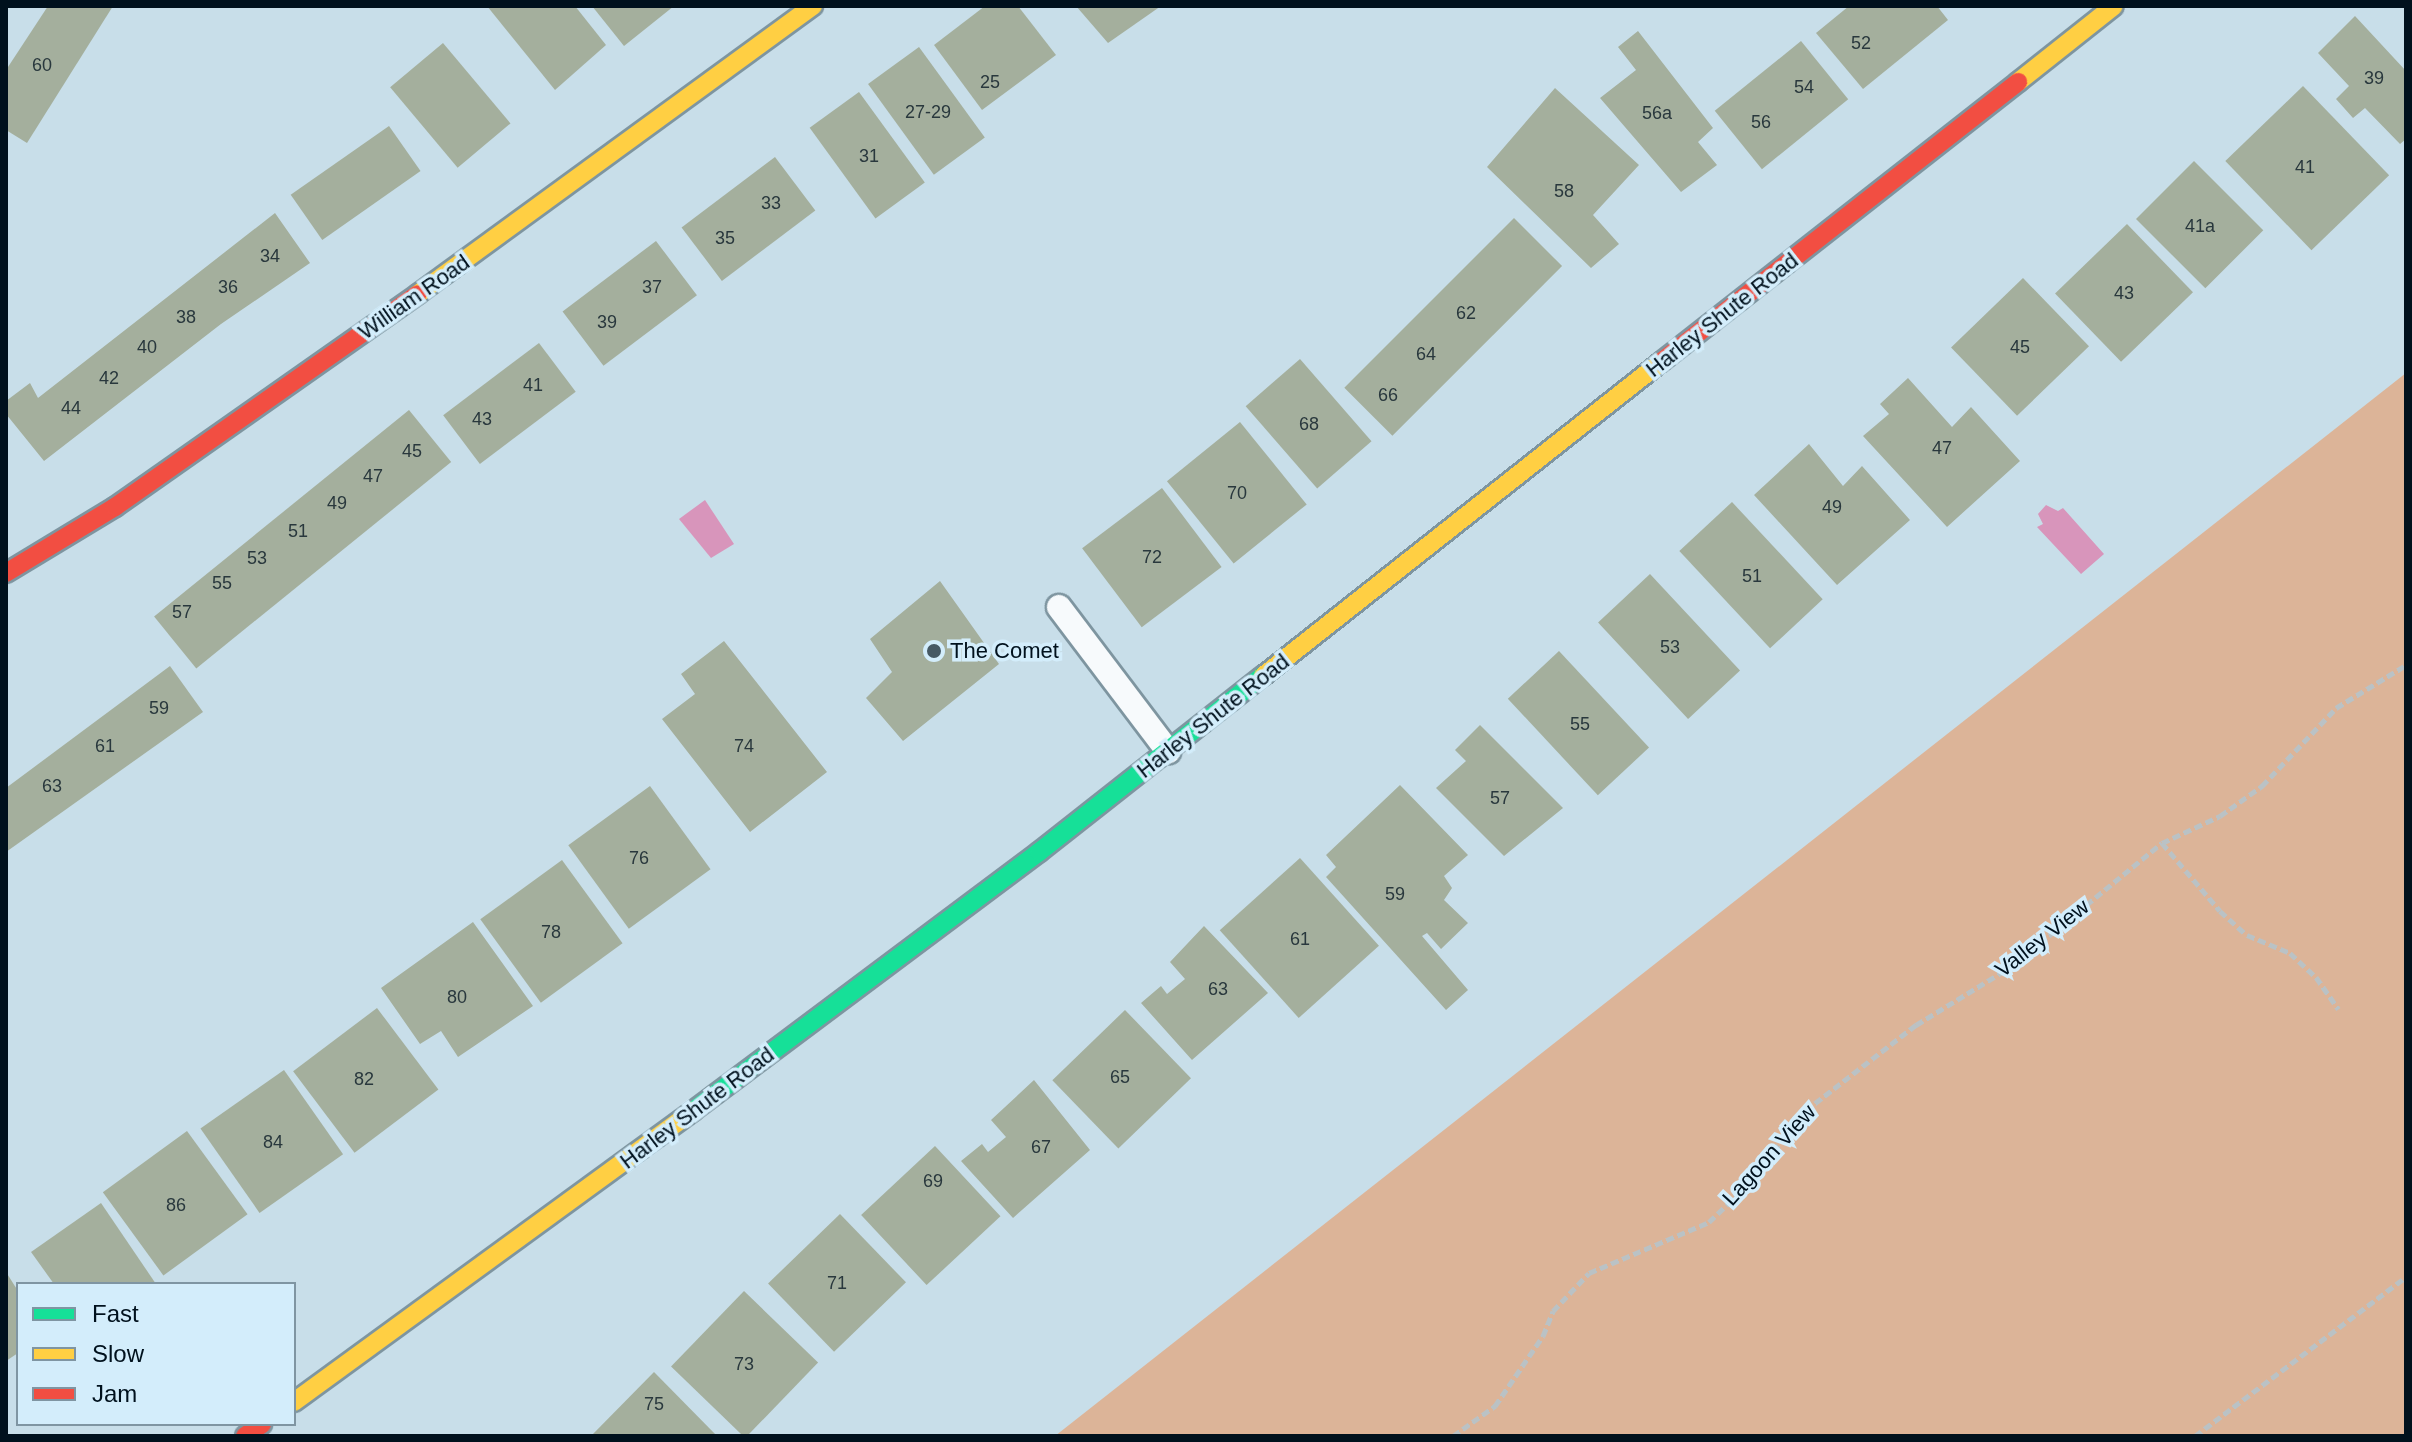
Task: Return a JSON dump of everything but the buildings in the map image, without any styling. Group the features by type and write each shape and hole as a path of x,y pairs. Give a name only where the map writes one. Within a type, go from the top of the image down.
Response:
{"main road":[{"name":"William Road","path":"6,573 128,498 493,242 813,6"},
{"name":"Harley Shute Road","path":"296,1401 436,1303 1168,751 2114,6"}],"lane":[{"path":"1059,607 1168,751"}],"path":[{"name":"Valley View","path":"1916,1025 2012,966 2162,843 2220,816 2262,786 2336,708 2406,665"},
{"path":"2162,843 2220,911 2247,935 2290,953 2316,977 2338,1009"},
{"name":"Lagoon View","path":"1453,1436 1495,1406 1543,1336 1553,1311 1589,1273 1709,1222 1761,1172 1796,1118 1916,1025"},
{"path":"2195,1436 2406,1277"}],"shaded area":[{"path":"2406,373 2406,1436 1055,1436"},
{"path":"705,500 734,544 711,558 679,519"},
{"path":"2046,505 2058,511 2063,508 2104,554 2081,574 2037,527 2043,524 2038,514"}],"traffic: fast":[{"path":"693,1111 1039,852 1263,676"}],"traffic: slow":[{"path":"418,294 813,6"},
{"path":"2018,82 2114,6"},
{"path":"1263,676 1661,362"},
{"path":"296,1401 693,1111"}],"traffic: jam":[{"path":"1661,362 2018,82"},
{"path":"6,573 115,507 418,294"},
{"path":"245,1436 259,1426"}],"place":[{"name":"The Comet","path":"934,651"}]}
